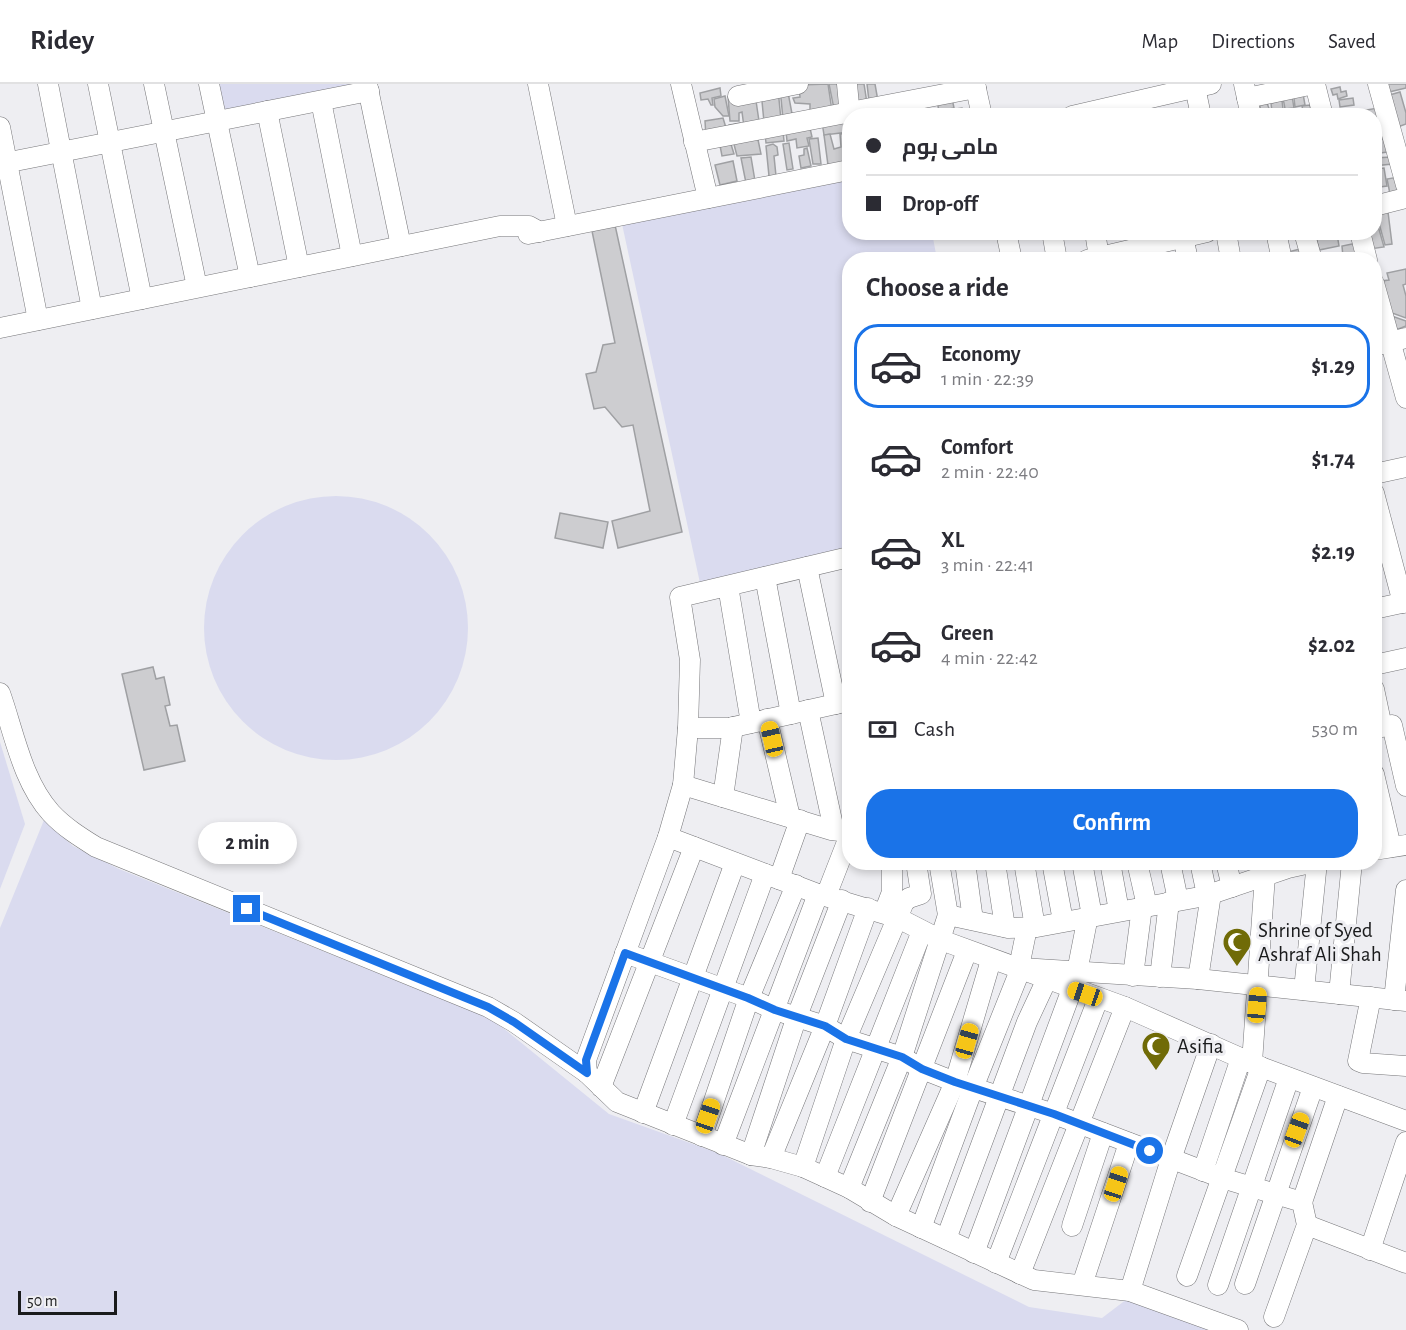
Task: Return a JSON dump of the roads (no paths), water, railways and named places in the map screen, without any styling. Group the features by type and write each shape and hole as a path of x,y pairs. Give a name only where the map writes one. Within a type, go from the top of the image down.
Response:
{"street":[{"path":"48,84 92,309"},
{"path":"98,84 142,299"},
{"path":"154,84 197,287"},
{"path":"209,84 250,277"},
{"path":"538,84 567,226"},
{"path":"681,84 708,198"},
{"path":"738,96 798,84"},
{"path":"847,84 849,108"},
{"path":"1247,99 1315,84 1321,108"},
{"path":"1378,84 1406,185"},
{"path":"877,108 976,86 980,108"},
{"path":"1139,108 1155,106 1203,86 1202,108"},
{"path":"4,163 321,101 368,88 401,246"},
{"path":"321,101 352,256"},
{"path":"267,111 299,267"},
{"path":"694,142 842,115"},
{"path":"0,127 4,163 38,320"},
{"path":"514,237 842,171"},
{"path":"1382,204 1406,198"},
{"path":"0,328 500,225 529,225 540,232"},
{"path":"1120,252 1165,240"},
{"path":"1382,312 1406,398"},
{"path":"1382,472 1406,467"},
{"path":"1382,521 1405,603 1382,607"},
{"path":"594,1080 586,1060 668,837 683,785 688,728 690,660 680,597 842,559"},
{"path":"807,567 842,693"},
{"path":"765,577 800,712 842,828"},
{"path":"702,1136 748,998 795,819 751,723 728,586"},
{"path":"1382,663 1406,658"},
{"path":"0,693 32,785 51,813 77,835 96,847 488,1007 522,1027 594,1080 617,1102 751,1155 803,1167 849,1188 896,1216 1034,1280 1130,1291 1238,1330"},
{"path":"688,728 751,723 842,705"},
{"path":"1382,709 1406,786"},
{"path":"723,797 751,723"},
{"path":"683,785 842,832"},
{"path":"1382,810 1390,847"},
{"path":"668,837 780,879 883,913 991,960 1074,981 1098,999 1125,1007 1251,1063 1406,1121"},
{"path":"751,1155 797,1016 842,841"},
{"path":"594,1080 648,961 694,847"},
{"path":"643,1113 735,862"},
{"path":"771,1158 825,1026 892,892 892,870"},
{"path":"803,1167 846,1039 883,913 921,894 917,870"},
{"path":"849,1188 902,1057 941,940 948,915 940,870"},
{"path":"966,870 973,920"},
{"path":"996,870 1005,927"},
{"path":"896,1216 964,1085 1020,967 1031,927 1025,870"},
{"path":"1053,870 1063,921"},
{"path":"974,1253 1074,981 1090,916 1083,870"},
{"path":"1111,870 1119,911"},
{"path":"1133,976 1144,906 1138,870"},
{"path":"1160,977 1174,901 1171,870"},
{"path":"1198,979 1209,894 1202,870"},
{"path":"1228,870 1232,887"},
{"path":"948,915 1005,927 1031,927 1209,894 1232,887 1268,870 1251,1063 1222,1178 1188,1275"},
{"path":"1304,990 1312,870"},
{"path":"1339,994 1351,870"},
{"path":"673,1125 723,989 780,879"},
{"path":"1020,967 1047,980 1074,981 1133,976 1198,979 1400,1000 1406,890"},
{"path":"723,1145 775,1010 829,896"},
{"path":"825,1177 922,931"},
{"path":"870,1202 967,951"},
{"path":"625,953 775,1010 825,1026 846,1039 902,1057 922,1069 999,1098 1054,1114 1222,1178 1302,1202"},
{"path":"921,1228 964,1085 991,960"},
{"path":"946,1239 1027,1022 1047,980"},
{"path":"1371,997 1358,1060 1363,1063 1406,1066"},
{"path":"996,1263 1098,999"},
{"path":"1020,1274 1125,1007"},
{"path":"1130,1291 1171,1159 1211,1044"},
{"path":"1203,1171 1251,1063"},
{"path":"1218,1285 1289,1078"},
{"path":"1245,1284 1274,1194 1313,1087"},
{"path":"1274,1317 1307,1225 1302,1202 1338,1096"},
{"path":"1072,1226 1103,1133"},
{"path":"1370,1250 1406,1142"},
{"path":"1082,1285 1130,1143"},
{"path":"1307,1225 1406,1263"}],"place":[{"name":"Shrine of Syed Ashraf Ali Shah","path":"1237,968"},
{"name":"Asifia","path":"1156,1072"}]}
